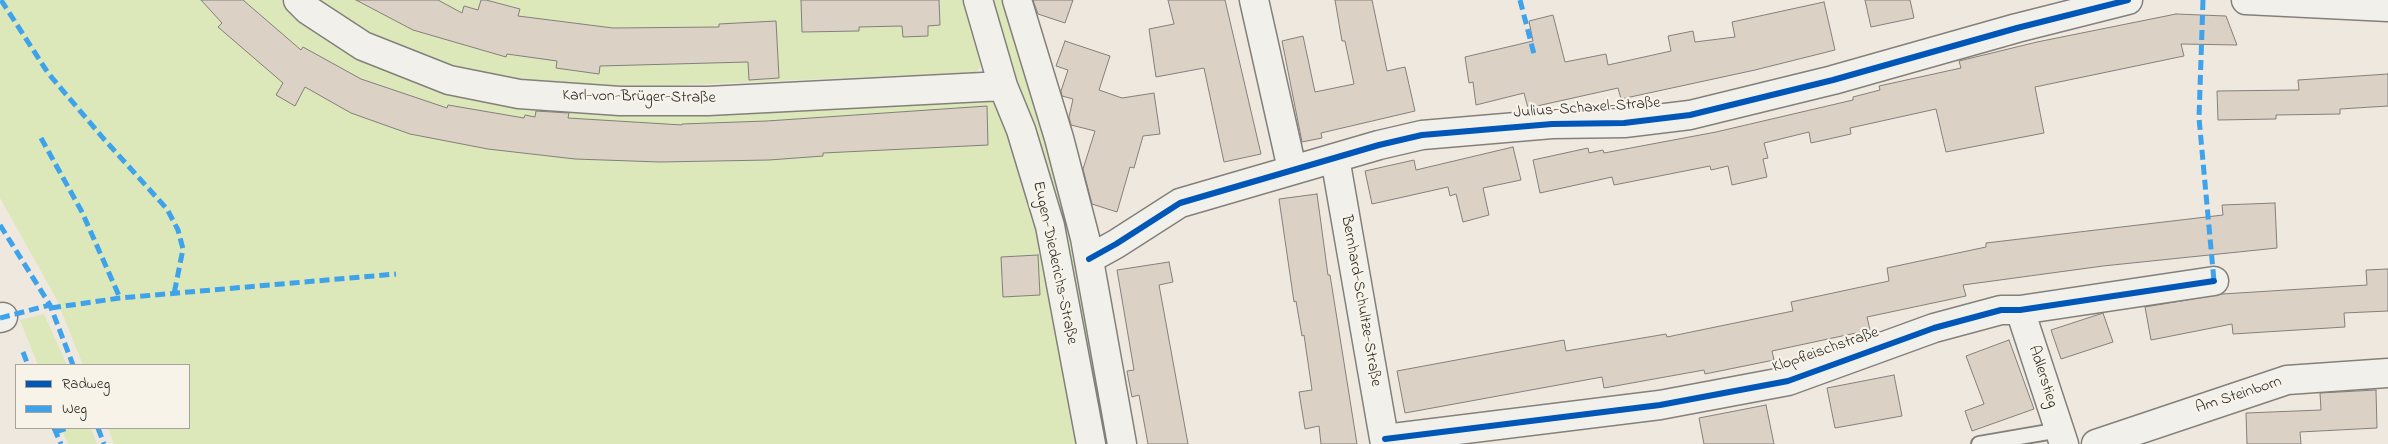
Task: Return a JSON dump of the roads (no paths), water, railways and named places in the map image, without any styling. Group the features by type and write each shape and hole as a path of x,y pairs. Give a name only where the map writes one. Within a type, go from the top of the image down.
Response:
{"street":[{"name":"Karl-von-Brüger-Straße","path":"298,0 308,10 363,46 449,80 519,94 620,101 708,101 1004,86"},
{"name":"Eugen-Diederichs-Straße","path":"978,0 1004,86 1021,130 1050,226 1091,444"},
{"name":"Eugen-Diederichs-Straße","path":"1017,0 1059,138 1089,258 1122,444"},
{"path":"1254,0 1292,169"},
{"name":"Julius-Schaxel-Straße","path":"1089,258 1116,244 1180,203 1379,144 1422,135 1552,124 1624,123 1690,115 1833,80 2017,28 2128,0"},
{"path":"2246,0 2388,7"},
{"name":"Bernhard-Schultze-Straße","path":"1335,158 1385,441"},
{"name":"Klopfleischstraße","path":"1385,441 1660,405 1788,381 1934,328 2001,310 2020,310 2214,281"},
{"name":"Adlerstieg","path":"2020,310 2062,437"},
{"name":"Am Steinborn","path":"2096,444 2287,380 2388,373"}],"lane":[{"path":"1978,444 2062,437"}]}
